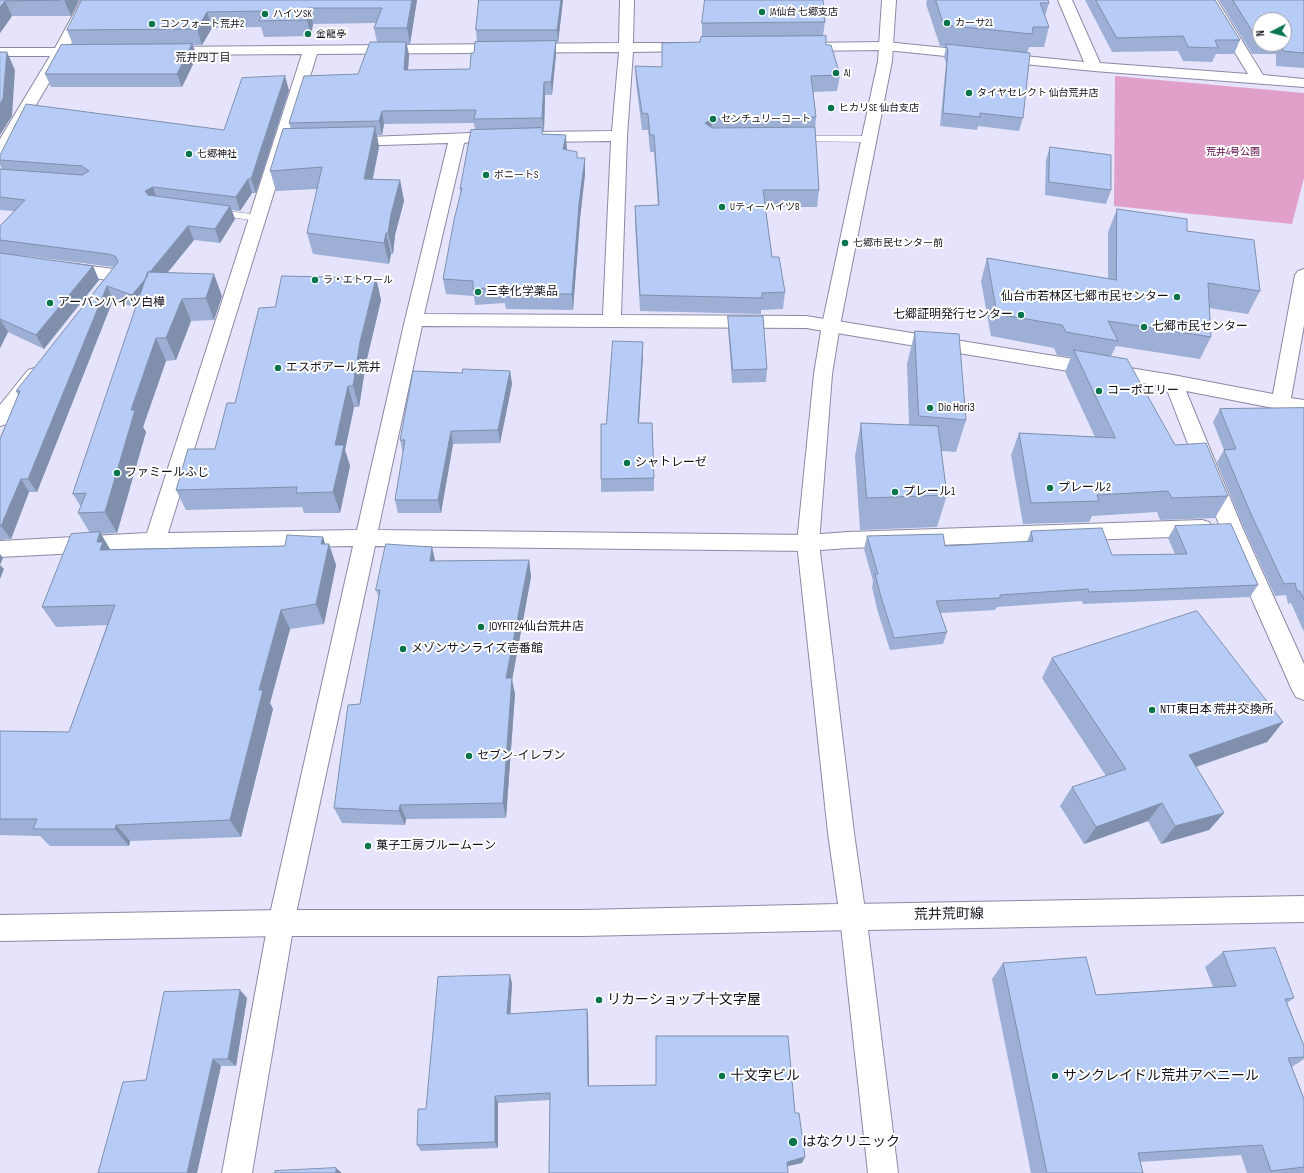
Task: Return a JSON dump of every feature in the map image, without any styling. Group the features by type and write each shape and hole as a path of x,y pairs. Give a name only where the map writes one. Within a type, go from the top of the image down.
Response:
{"street":[{"path":"2,146 59,52 88,0"},
{"path":"612,320 619,136 626,48 627,0"},
{"path":"883,1173 853,917 841,833 808,543 823,374 831,325 885,61 889,0"},
{"path":"1065,0 1094,67"},
{"path":"1210,0 1258,79"},
{"path":"791,47 886,46 1094,67 1304,83"},
{"path":"154,51 705,47"},
{"path":"155,541 258,218 290,142 311,50"},
{"path":"0,52 99,52"},
{"path":"519,137 619,136"},
{"path":"237,1173 281,923 414,320 457,138"},
{"path":"338,141 488,138"},
{"path":"53,267 114,275 100,294"},
{"path":"1281,402 1304,275"},
{"path":"414,320 806,322 1173,382 1304,407"},
{"path":"0,419 45,363"},
{"path":"1173,382 1231,527 1304,690"},
{"path":"0,548 155,541 367,538 808,543 848,540 1231,527"},
{"name":"荒井荒町線","path":"0,928 281,923 583,923 1304,909"}],"lane":[{"path":"788,139 869,139"},
{"path":"204,210 258,218"}],"green space":[{"name":"荒井4号公園","path":"1115,76 1304,93 1304,178 1292,224 1114,206"}],"building":[{"path":"0,0 61,0 5,1 0,7"},
{"path":"82,0 412,0 407,28 374,28 382,8 309,8 307,20 259,21 263,11 207,12 197,29 67,30"},
{"path":"479,0 561,0 557,30 476,30"},
{"name":"JA仙台 七郷支店","path":"705,0 823,0 825,22 702,23"},
{"path":"936,0 1048,0 1049,3 1040,3 1049,27 1033,27 1032,34 944,25"},
{"path":"1096,0 1215,0 1240,40 1215,40 1218,48 1188,47 1183,36 1117,38"},
{"path":"1233,0 1304,0 1304,53 1292,52 1292,12 1252,12 1252,30"},
{"path":"826,36 826,45 831,45 840,75 811,76 816,117 712,119 705,123 712,128 815,127 819,190 763,190 772,257 779,257 785,292 762,293 762,298 640,295 635,206 659,205 654,135 650,135 648,114 642,113 635,66 662,67 662,43 700,42 701,37"},
{"path":"556,41 551,82 544,82 542,118 474,119 476,110 382,111 379,121 289,123 304,76 358,74 370,42 406,42 404,70 470,69 471,53 474,53 475,42"},
{"path":"192,44 177,74 45,74 61,45"},
{"path":"946,44 1030,53 1023,118 980,113 980,117 943,113 948,50"},
{"path":"0,52 7,52 3,99 0,104"},
{"path":"285,76 251,179 248,179 236,197 153,187 145,191 148,195 230,206 215,229 188,226 150,272 148,272 147,277 132,295 107,286 28,479 21,479 0,526 0,439 20,391 16,391 118,262 115,256 108,254 0,240 0,226 25,200 0,197 0,169 82,175 89,171 82,166 0,160 0,155 26,104 224,130 242,78"},
{"path":"375,127 364,179 400,180 391,214 388,233 386,233 384,243 307,233 322,167 270,171 283,129"},
{"path":"542,128 542,134 566,135 563,149 577,152 577,158 585,158 579,204 572,294 504,294 504,287 473,289 473,281 443,279 454,220 462,188 460,189 471,130"},
{"path":"1050,147 1111,155 1111,190 1049,182"},
{"path":"1117,209 1187,219 1187,231 1254,240 1260,291 1208,283 1211,337 1108,321 1118,341 1066,332 1062,325 997,314 987,258 1116,280"},
{"path":"0,253 93,266 36,335 0,319"},
{"path":"148,272 214,274 206,298 182,299 166,338 156,338 131,410 135,410 105,512 78,513 86,493 73,494"},
{"path":"282,276 376,278 360,342 353,386 348,386 335,445 344,445 333,492 296,493 297,487 176,490 188,449 215,449 227,403 235,403 259,308 275,307"},
{"path":"728,316 763,316 767,369 733,370"},
{"path":"915,331 959,334 966,420 919,416"},
{"path":"613,341 643,342 638,423 652,423 654,478 601,479 601,424 606,424"},
{"path":"1074,350 1127,359 1175,445 1206,443 1228,496 1172,498 1168,491 1097,495 1099,501 1031,503 1019,433 1115,438"},
{"path":"463,369 510,371 498,430 451,431 438,500 395,500 405,440 400,440 413,371 462,373"},
{"path":"1304,408 1304,600 1300,591 1297,591 1295,583 1284,584 1251,514 1224,450 1236,449 1220,409"},
{"path":"861,423 938,426 947,495 867,498"},
{"path":"1231,524 1258,585 1089,592 1088,589 1000,595 1000,598 936,601 947,632 894,638 881,597 875,574 878,574 867,536 943,534 945,546 1033,541 1031,531 1102,528 1112,555 1187,554 1175,526"},
{"path":"100,532 97,542 103,542 100,550 285,546 287,535 323,537 321,544 329,544 316,604 281,610 259,690 263,690 230,820 116,825 115,829 33,829 37,819 0,819 0,731 69,732 115,605 42,607 71,534"},
{"path":"386,544 432,547 430,561 529,560 506,678 512,678 503,803 400,805 399,811 334,808 348,705 360,704 380,590 376,590"},
{"name":"NTT東日本 荒井交換所","path":"1197,611 1283,722 1189,755 1224,813 1175,826 1162,803 1096,827 1072,787 1126,769 1052,658"},
{"path":"1275,948 1294,998 1285,999 1304,1046 1304,1057 1288,1058 1304,1099 1304,1167 1271,1171 1262,1145 1138,1153 1143,1173 1047,1173 1003,963 1086,957 1096,995 1236,986 1223,952"},
{"path":"510,975 507,1014 587,1009 588,1086 656,1085 656,1036 788,1036 795,1113 799,1113 805,1157 787,1162 788,1173 549,1173 550,1093 495,1096 495,1142 417,1145 418,1109 426,1109 438,977"},
{"path":"240,990 228,1059 213,1059 187,1173 98,1173 123,1082 146,1080 164,992"},
{"path":"336,1168 336,1173 275,1173 275,1171"}],"place":[{"name":"JA仙台 七郷支店","path":"762,12"},
{"name":"ハイツSK","path":"265,14"},
{"name":"カーサ21","path":"947,23"},
{"name":"コンフォート荒井2","path":"152,24"},
{"name":"金龍亭","path":"308,34"},
{"name":"AJ","path":"836,73"},
{"name":"タイヤセレクト 仙台荒井店","path":"969,93"},
{"name":"ヒカリSE 仙台支店","path":"831,108"},
{"name":"センチュリーコート","path":"713,119"},
{"name":"七郷神社","path":"189,154"},
{"name":"ボニートS","path":"486,175"},
{"name":"UティーハイツB","path":"722,207"},
{"name":"七郷市民センター前","path":"845,243"},
{"name":"ラ・エトワール","path":"315,280"},
{"name":"三幸化学薬品","path":"478,292"},
{"name":"仙台市若林区七郷市民センター","path":"1177,297"},
{"name":"アーバンハイツ白樺","path":"50,303"},
{"name":"七郷証明発行センター","path":"1021,315"},
{"name":"七郷市民センター","path":"1144,327"},
{"name":"エスポアール荒井","path":"278,368"},
{"name":"コーポエリー","path":"1099,391"},
{"name":"Dio Hori3","path":"930,408"},
{"name":"シャトレーゼ","path":"627,463"},
{"name":"ファミールふじ","path":"117,473"},
{"name":"プレール2","path":"1050,488"},
{"name":"プレール1","path":"895,492"},
{"name":"JOYFIT24仙台荒井店","path":"481,627"},
{"name":"メゾンサンライズ壱番館","path":"403,649"},
{"name":"NTT東日本 荒井交換所","path":"1152,710"},
{"name":"セブン-イレブン","path":"469,756"},
{"name":"菓子工房ブルームーン","path":"368,846"},
{"name":"リカーショップ十文字屋","path":"599,1000"},
{"name":"十文字ビル","path":"722,1076"},
{"name":"サンクレイドル荒井アベニール","path":"1055,1076"},
{"name":"はなクリニック","path":"793,1142"}],"district":[{"name":"荒井四丁目","path":"203,58"}]}
